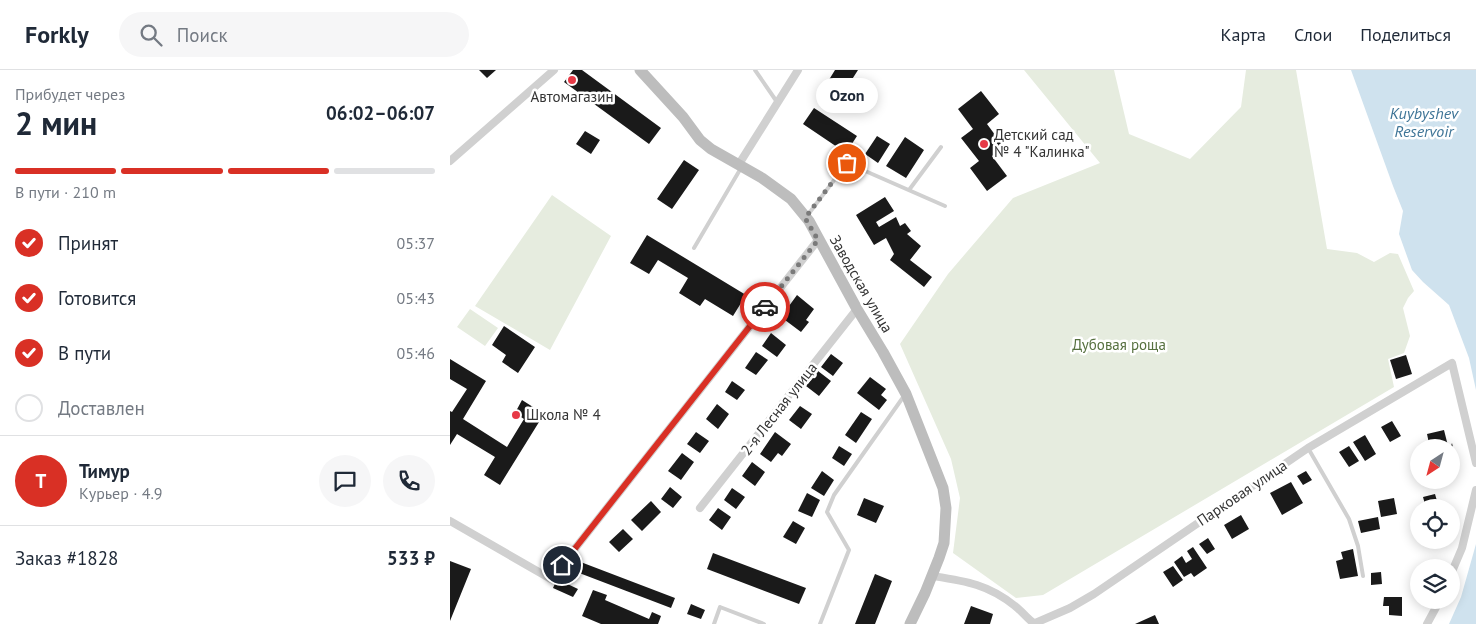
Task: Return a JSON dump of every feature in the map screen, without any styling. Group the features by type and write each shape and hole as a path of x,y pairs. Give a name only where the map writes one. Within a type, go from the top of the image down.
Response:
{"main road":[{"name":"Заводская улица","path":"640,70 683,117 700,140 711,149 762,178 791,199 818,240 906,394 943,488 946,508 944,543 932,576 910,624"}],"street":[{"path":"450,161 554,70"},
{"path":"741,165 777,102 798,70"},
{"path":"450,521 552,579 818,240"},
{"name":"2-я Лесная улица","path":"700,508 857,309"},
{"name":"Парковая улица","path":"1034,624 1070,608 1094,594 1308,448 1452,363 1476,462"},
{"path":"1457,559 1462,548 1476,490"},
{"path":"932,576 967,581 985,587 1015,606 1034,624"},
{"path":"1427,624 1435,609"}],"lane":[{"path":"755,70 777,102"},
{"path":"909,190 941,147"},
{"path":"805,218 847,163 945,206"},
{"path":"694,248 741,165"},
{"path":"820,624 849,550 827,512 834,495 906,394"},
{"path":"1308,448 1349,519 1358,546 1364,576"},
{"path":"714,624 720,607 764,624"}],"green space":[{"name":"Дубовая роща","path":"1024,70 1114,70 1129,134 1190,159 1241,107 1246,70 1296,70 1327,249 1357,253 1374,262 1390,253 1398,254 1414,291 1403,308 1410,336 1404,353 1388,359 1394,387 1043,595 1016,598 953,553 960,498 951,459 900,344 948,274 1013,198 1100,163"},
{"path":"552,195 611,236 550,350 475,306"},
{"path":"470,309 498,328 485,346 457,327"}],"water":[{"name":"Kuybyshev Reservoir","path":"1351,70 1476,70 1476,390 1469,358 1449,305 1412,270 1399,234 1403,211"},
{"path":"1476,544 1476,624 1449,624 1456,609 1460,609 1461,597"}],"building":[{"path":"479,70 496,70 487,78"},
{"path":"573,70 582,70 661,128 649,144 564,82"},
{"path":"835,70 858,70 851,81 853,83 840,99 826,90 829,84 827,83"},
{"path":"981,91 999,114 987,124 1004,147 992,156 1007,176 987,191 970,168 979,161 961,138 973,129 958,109"},
{"path":"814,108 857,136 846,153 803,124"},
{"path":"585,131 600,140 591,154 576,144"},
{"path":"877,136 890,144 878,163 865,154"},
{"path":"905,137 924,150 906,178 886,166"},
{"path":"684,160 699,170 672,209 657,199"},
{"path":"885,197 894,211 876,222 879,227 896,217 900,226 905,223 911,231 907,234 921,246 910,260 932,277 924,287 890,260 894,254 886,238 874,245 856,215"},
{"path":"647,235 746,295 733,316 705,299 700,306 679,293 688,278 658,260 649,274 630,263"},
{"path":"797,295 814,309 806,320 809,322 801,332 781,317"},
{"path":"504,326 535,347 518,373 502,362 506,355 492,345"},
{"path":"771,333 786,345 777,357 762,346"},
{"path":"756,352 768,360 756,375 745,368"},
{"path":"831,354 843,363 833,376 821,367"},
{"path":"1406,355 1412,374 1396,379 1390,360"},
{"path":"450,359 486,381 463,419 507,447 524,419 515,413 522,400 544,414 500,485 484,475 495,457 457,434 450,445 450,411 452,412 467,389 450,379"},
{"path":"818,371 831,381 819,396 806,386"},
{"path":"870,377 886,389 881,395 887,400 879,410 857,393"},
{"path":"732,381 745,390 737,400 725,392"},
{"path":"717,404 729,414 718,429 706,419"},
{"path":"800,406 812,414 801,429 789,420"},
{"path":"861,412 872,419 856,443 845,435"},
{"path":"1392,421 1401,436 1390,442 1381,427"},
{"path":"1444,430 1446,439 1428,439 1427,434"},
{"path":"696,432 709,441 700,453 687,444"},
{"path":"775,432 791,444 782,456 778,453 771,462 760,454"},
{"path":"1365,435 1376,454 1365,461 1353,442"},
{"path":"839,446 852,454 844,466 832,458"},
{"path":"1349,446 1359,461 1349,467 1339,452"},
{"path":"682,453 694,462 681,480 668,471"},
{"path":"752,462 765,472 755,486 742,476"},
{"path":"822,471 834,480 824,496 811,488"},
{"path":"1306,471 1312,480 1303,485 1297,476"},
{"path":"1291,482 1303,503 1282,515 1270,493"},
{"path":"670,487 682,497 673,508 661,499"},
{"path":"732,488 745,497 736,509 724,500"},
{"path":"807,493 820,500 812,517 798,511"},
{"path":"1435,494 1436,499 1424,499 1423,497"},
{"path":"864,498 884,506 876,523 857,515"},
{"path":"1394,498 1397,514 1381,517 1378,501"},
{"path":"651,501 661,512 642,531 631,520"},
{"path":"718,508 731,517 722,530 709,520"},
{"path":"1241,515 1249,529 1232,539 1224,525"},
{"path":"1378,517 1380,529 1361,533 1358,521"},
{"path":"793,521 805,528 796,544 783,537"},
{"path":"623,529 633,539 619,552 609,542"},
{"path":"1208,538 1215,549 1207,554 1199,544"},
{"path":"1193,547 1207,568 1194,577 1191,573 1184,577 1174,562 1182,556 1186,563 1192,559 1187,551"},
{"path":"1353,549 1358,576 1340,579 1336,561 1343,559 1341,552"},
{"path":"713,553 806,588 799,604 707,569"},
{"path":"450,561 471,569 450,621"},
{"path":"578,561 675,598 671,608 574,571"},
{"path":"1173,566 1183,580 1173,587 1163,572"},
{"path":"1381,572 1382,584 1371,585 1371,573"},
{"path":"875,574 892,581 875,624 855,624"},
{"path":"557,579 578,589 573,597 553,588"},
{"path":"593,590 607,595 605,600 649,619 652,612 661,616 658,624 601,624 582,616"},
{"path":"1384,597 1402,597 1402,616 1389,615 1389,606 1383,606"},
{"path":"691,604 705,610 701,619 687,614"},
{"path":"971,606 993,614 990,624 964,624"},
{"path":"1155,615 1159,624 1135,624"}],"way so far":[{"path":"765,307 818,240 805,218 847,163"}],"place":[{"name":"Автомагазин","path":"572,80"},
{"name":"Детский сад № 4 \"Калинка\"","path":"984,144"},
{"name":"Ozon","path":"847,163"},
{"name":"Школа № 4","path":"516,415"}],"route":[{"path":"562,565 765,307"}]}
